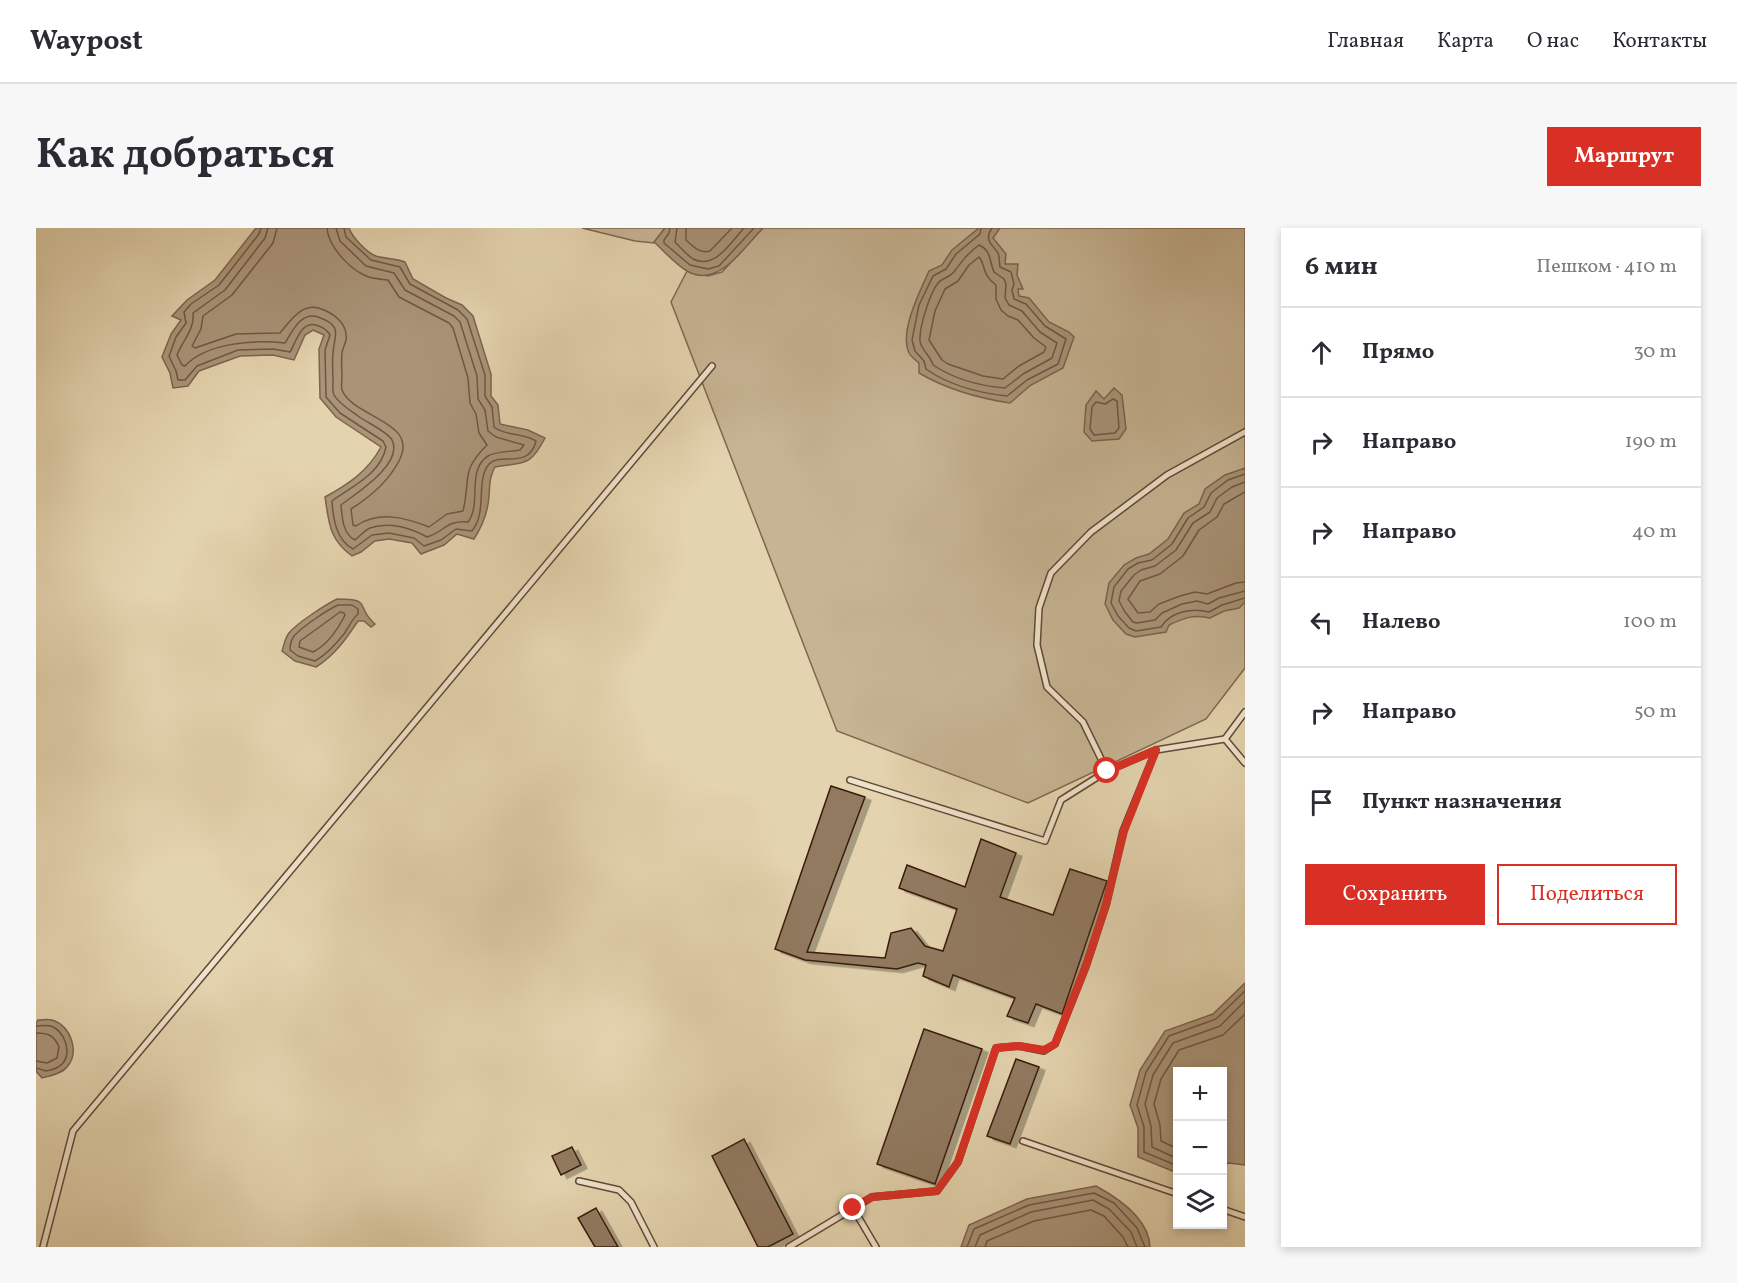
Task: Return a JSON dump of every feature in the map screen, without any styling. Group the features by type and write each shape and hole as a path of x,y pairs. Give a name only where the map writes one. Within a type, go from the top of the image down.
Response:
{"lane":[{"path":"43,1247 73,1131 712,366"},
{"path":"1107,771 1083,722 1047,687 1037,645 1039,608 1051,573 1091,532 1167,475 1245,432"},
{"path":"850,780 1045,841 1060,800 1107,771 1156,750 1225,739 1245,712"},
{"path":"1225,739 1245,763"},
{"path":"789,1247 872,1197 937,1191 958,1162 996,1048 1019,1046 1044,1050 1055,1044 1086,966 1106,905 1124,831 1156,750"},
{"path":"1023,1141 1173,1192"},
{"path":"579,1181 619,1190 631,1203 654,1247"},
{"path":"853,1208 876,1247"},
{"path":"1227,1211 1245,1216"}],"shaded area":[{"path":"582,228 665,228 654,243 635,241"},
{"path":"763,228 1245,228 1245,668 1206,719 1028,803 837,731 671,302 687,271 708,276 722,272"}],"water":[{"path":"256,228 349,228 356,240 368,252 405,262 413,279 462,305 473,316 491,374 491,396 498,405 500,424 528,430 545,438 535,454 526,462 495,467 491,478 486,513 474,539 457,534 444,545 421,554 412,543 389,539 375,541 352,556 334,537 325,497 357,476 376,456 381,447 336,417 320,398 319,349 324,335 313,330 305,335 294,360 273,355 240,356 199,371 188,386 173,388 170,373 162,357 171,334 181,320 172,316 187,300 215,280"},
{"path":"665,228 763,228 730,264 710,275 699,275 687,271 654,242"},
{"path":"979,228 1000,228 993,238 1006,254 1005,264 1018,264 1017,275 1023,289 1018,289 1019,296 1029,298 1049,322 1074,337 1063,368 1031,385 1010,403 963,392 919,373 919,363 910,354 907,344 912,312 929,271 942,265 952,250"},
{"path":"1114,388 1122,395 1126,429 1119,439 1092,441 1084,432 1086,405 1096,391 1104,399"},
{"path":"1245,468 1245,602 1239,608 1224,611 1210,618 1189,617 1179,620 1169,625 1166,632 1135,637 1126,634 1113,620 1105,604 1109,583 1124,565 1149,554 1168,539 1184,513 1199,504 1205,489 1225,475"},
{"path":"337,599 360,602 365,613 375,624 371,627 364,621 358,621 334,652 316,667 295,661 282,651 286,637 293,629"},
{"path":"1245,983 1245,1165 1227,1164 1227,1067 1173,1067 1173,1171 1138,1157 1138,1128 1130,1105 1140,1070 1165,1031 1213,1014"},
{"path":"38,1020 59,1023 69,1034 73,1047 71,1061 65,1069 42,1078 36,1071 36,1023"},
{"path":"1096,1186 1131,1210 1144,1227 1150,1247 961,1247 969,1225 1027,1199"}],"building":[{"path":"831,786 865,797 807,952 885,958 891,933 911,928 925,946 943,951 957,909 899,888 907,865 965,887 981,839 1016,853 1000,897 1053,915 1070,869 1107,881 1062,1014 1036,1004 1028,1023 1007,1016 1015,998 953,975 949,987 923,976 926,965 918,963 897,969 805,960 775,949"},
{"path":"924,1029 982,1049 935,1184 877,1164"},
{"path":"1016,1059 1039,1067 1010,1144 987,1136"},
{"path":"744,1139 793,1234 768,1247 758,1247 712,1156"},
{"path":"572,1147 581,1165 561,1175 552,1156"},
{"path":"596,1208 618,1247 595,1247 578,1218"}],"route":[{"path":"853,1208 872,1197 937,1191 958,1162 996,1048 1019,1046 1044,1050 1055,1044 1086,966 1106,905 1124,831 1139,788 1156,750 1107,771"}]}
